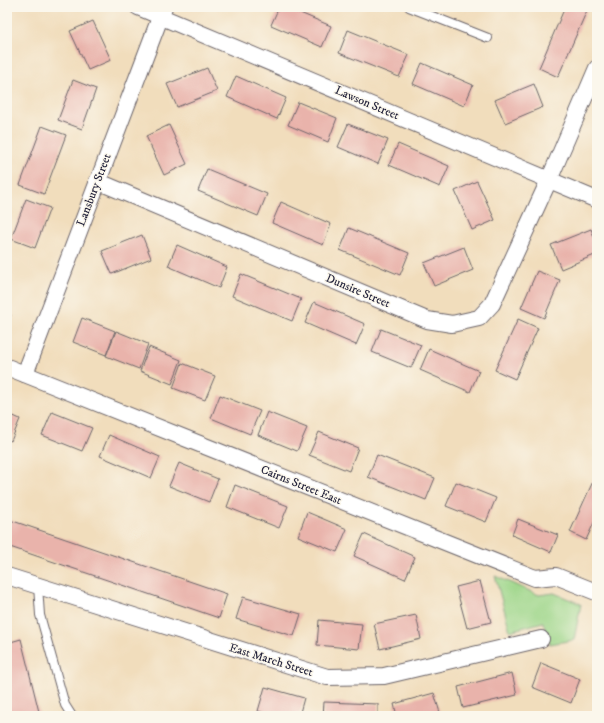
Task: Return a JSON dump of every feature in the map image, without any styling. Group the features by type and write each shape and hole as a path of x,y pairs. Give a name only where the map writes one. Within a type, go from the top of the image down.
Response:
{"street":[{"name":"Lawson Street","path":"138,7 163,12 597,200"},
{"name":"Lansbury Street","path":"25,374 97,181 163,12"},
{"name":"Dunsire Street","path":"97,181 427,320 452,324 479,318 492,304 550,180 597,68"},
{"name":"Cairns Street East","path":"7,367 536,578 556,576 596,591"},
{"name":"East March Street","path":"7,576 327,677 384,676 541,639"}],"lane":[{"path":"408,7 488,38"},
{"path":"38,586 40,615 65,705 72,716"}],"green space":[{"path":"495,576 539,595 554,593 581,604 574,640 550,644 543,622 510,631"}],"building":[{"path":"279,7 286,7 331,26 322,47 271,25"},
{"path":"565,7 588,8 558,77 539,68"},
{"path":"93,21 111,60 88,70 70,31"},
{"path":"348,30 409,55 399,77 339,53"},
{"path":"422,63 473,85 464,106 413,84"},
{"path":"207,68 217,91 177,107 167,84"},
{"path":"236,76 286,98 277,119 227,97"},
{"path":"73,80 96,89 82,129 58,120"},
{"path":"534,84 543,107 505,123 495,100"},
{"path":"298,102 337,118 328,142 288,125"},
{"path":"348,124 388,140 378,164 338,147"},
{"path":"169,125 187,164 164,175 146,136"},
{"path":"42,126 66,135 44,194 20,185"},
{"path":"398,144 449,166 440,187 389,165"},
{"path":"207,169 267,194 258,216 198,191"},
{"path":"477,181 495,220 472,230 455,191"},
{"path":"26,199 50,208 35,248 11,239"},
{"path":"281,202 331,224 323,245 272,223"},
{"path":"349,228 409,253 400,275 340,250"},
{"path":"591,229 597,244 597,254 561,269 551,245"},
{"path":"142,235 151,258 112,274 102,251"},
{"path":"177,245 227,267 219,288 168,266"},
{"path":"464,247 473,270 434,286 424,263"},
{"path":"537,271 560,280 544,318 521,308"},
{"path":"241,274 301,299 292,321 232,296"},
{"path":"314,302 365,324 356,345 305,323"},
{"path":"7,313 11,315 7,325"},
{"path":"82,318 115,331 106,355 73,342"},
{"path":"518,319 538,328 515,379 495,370"},
{"path":"381,329 421,345 411,368 372,352"},
{"path":"116,331 148,344 139,369 106,356"},
{"path":"149,347 181,360 172,384 140,371"},
{"path":"429,349 479,371 470,392 420,370"},
{"path":"182,363 215,376 205,400 173,388"},
{"path":"220,395 260,411 250,434 211,418"},
{"path":"52,412 92,428 82,451 42,435"},
{"path":"267,412 307,428 297,451 258,435"},
{"path":"7,413 20,419 11,441 7,439"},
{"path":"319,432 358,448 349,471 309,455"},
{"path":"109,435 160,457 151,478 100,456"},
{"path":"377,455 435,478 426,500 368,477"},
{"path":"179,463 218,479 209,502 169,486"},
{"path":"595,477 597,477 597,516 586,540 570,532"},
{"path":"456,482 496,498 486,522 446,506"},
{"path":"235,485 288,506 279,528 227,507"},
{"path":"307,512 347,529 337,552 298,536"},
{"path":"7,519 227,594 219,618 7,546"},
{"path":"518,519 558,535 551,552 512,535"},
{"path":"364,534 415,557 405,579 354,556"},
{"path":"480,581 491,622 467,628 456,587"},
{"path":"243,597 301,614 294,636 236,619"},
{"path":"416,615 421,639 380,649 374,624"},
{"path":"319,620 362,624 359,649 317,645"},
{"path":"21,639 40,716 7,716 7,643"},
{"path":"541,663 580,679 571,703 532,687"},
{"path":"512,673 517,695 463,708 458,687"},
{"path":"265,687 304,698 299,716 274,716 258,711"},
{"path":"434,693 441,716 397,716 394,704"},
{"path":"324,702 378,704 378,716 323,716"}]}
